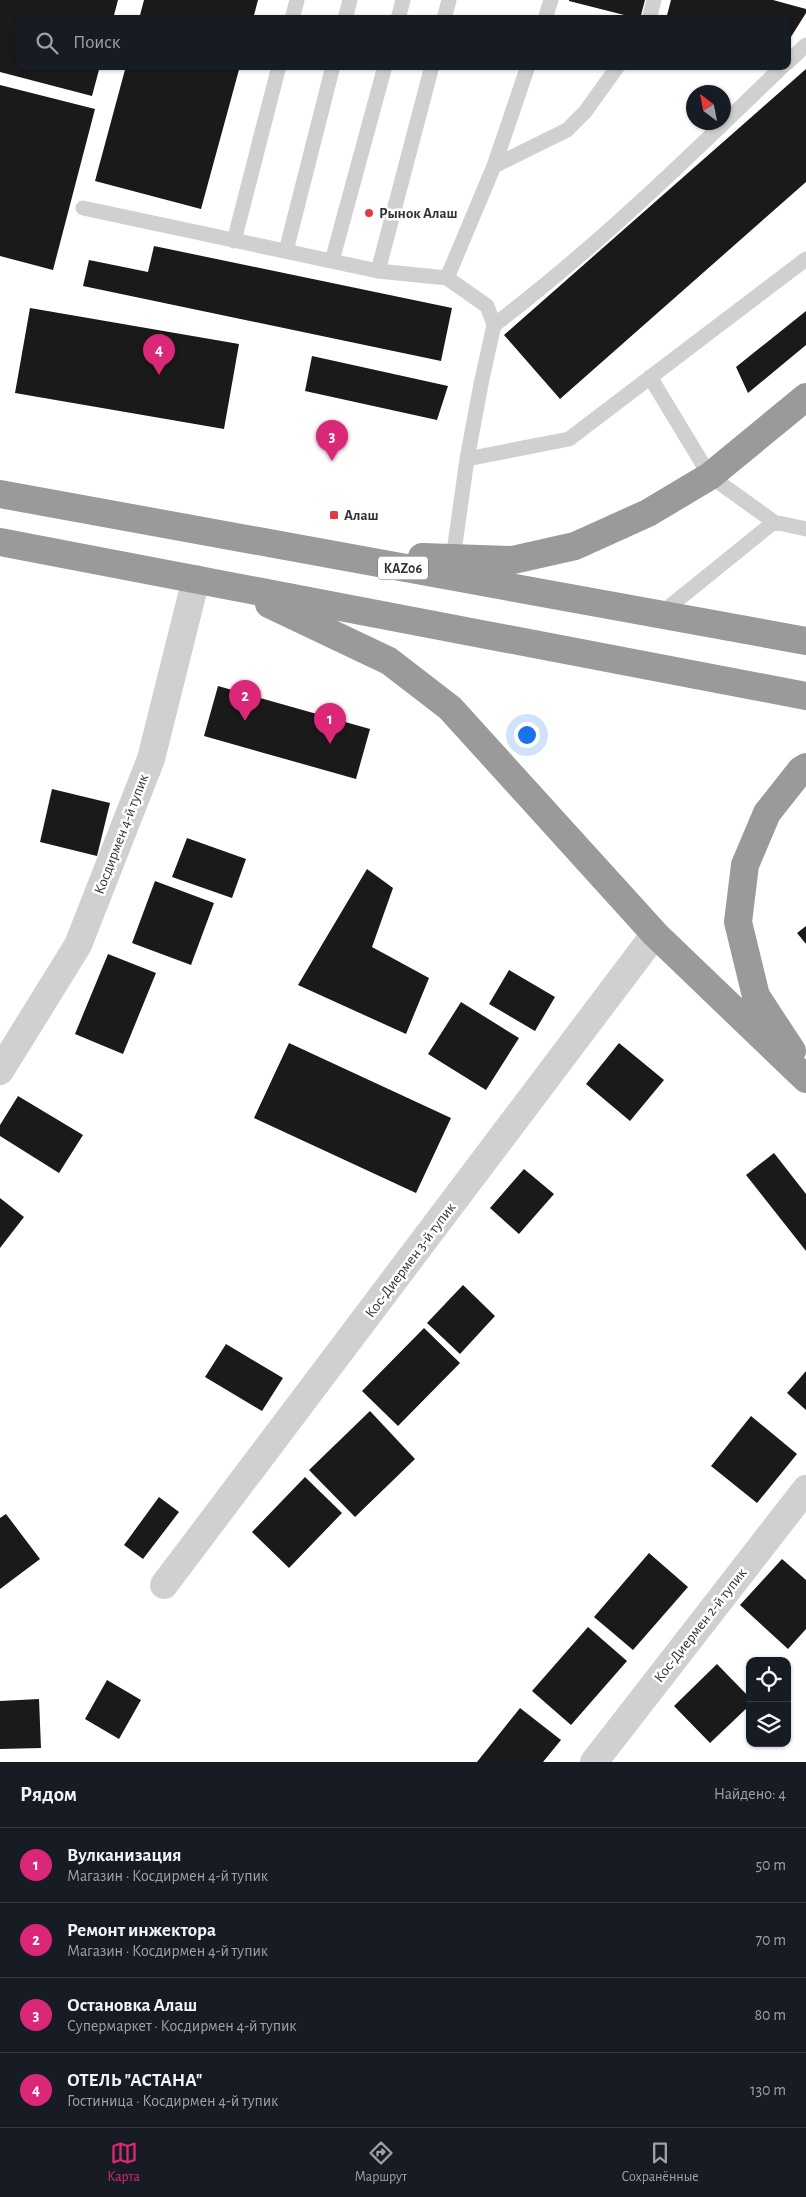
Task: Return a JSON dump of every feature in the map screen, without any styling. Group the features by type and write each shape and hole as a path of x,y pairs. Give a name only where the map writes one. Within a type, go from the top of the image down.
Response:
{"highway":[{"name":"KАZ06","path":"295,548 452,559 513,560 575,546 648,513 710,476 806,397"},
{"name":"KАZ06","path":"0,494 806,642"},
{"path":"0,542 806,696"},
{"path":"242,589 254,597 389,661 450,708 655,934 806,1078"},
{"path":"806,767 801,770 767,813 745,865 738,922 756,996 806,1073"}],"street":[{"name":"Косдирмен 4-й тупик","path":"0,1070 78,944 150,760 196,579"},
{"name":"Кос-Диермен 3-й тупик","path":"164,1585 655,934"},
{"name":"Кос-Диермен 2-й тупик","path":"594,1762 806,1489"}],"lane":[{"path":"293,15 297,0"},
{"path":"346,15 350,0"},
{"path":"399,15 403,0"},
{"path":"445,15 449,0"},
{"path":"546,15 551,0"},
{"path":"650,15 654,0"},
{"path":"791,58 806,44"},
{"path":"234,241 278,70"},
{"path":"286,251 332,70"},
{"path":"332,261 384,70"},
{"path":"378,271 431,70"},
{"path":"447,278 494,166 527,70"},
{"path":"494,166 567,130 584,112 615,70"},
{"path":"494,325 566,268 711,136 779,70"},
{"path":"83,208 378,271 447,278 487,306 494,325 467,460 452,559"},
{"path":"467,460 569,439 806,259"},
{"path":"650,378 710,476 774,522 806,529"},
{"path":"658,616 774,522"}],"building":[{"path":"0,0 118,0 114,15 15,15 15,70 99,70 92,96 0,72"},
{"path":"144,0 258,0 254,15 140,15"},
{"path":"569,0 645,0 641,15 624,15"},
{"path":"671,0 773,0 806,9 806,13 791,37 791,15 667,15"},
{"path":"806,69 806,182 560,399 504,335"},
{"path":"125,70 239,70 201,209 95,181"},
{"path":"0,85 95,109 53,270 0,256"},
{"path":"154,246 452,308 441,361 83,286 89,260 148,272"},
{"path":"30,308 239,344 224,429 15,393"},
{"path":"806,311 806,345 748,393 736,367"},
{"path":"312,356 448,386 437,420 305,391"},
{"path":"218,686 370,729 356,779 204,736"},
{"path":"52,789 110,803 97,856 40,842"},
{"path":"187,838 246,859 232,898 172,877"},
{"path":"367,869 393,888 372,947 429,978 406,1034 298,985"},
{"path":"155,881 214,903 191,965 132,943"},
{"path":"806,926 806,944 797,933"},
{"path":"108,954 156,973 123,1054 75,1034"},
{"path":"509,970 555,997 535,1031 489,1004"},
{"path":"461,1002 519,1038 486,1090 428,1054"},
{"path":"289,1043 451,1118 416,1193 254,1118"},
{"path":"619,1043 664,1080 630,1121 586,1084"},
{"path":"18,1096 83,1135 59,1173 0,1136 0,1125"},
{"path":"774,1153 806,1194 806,1251 746,1175"},
{"path":"524,1169 554,1194 519,1234 490,1208"},
{"path":"0,1198 24,1217 0,1248"},
{"path":"463,1285 495,1316 460,1354 427,1323"},
{"path":"424,1328 460,1363 398,1426 362,1391"},
{"path":"226,1344 283,1378 262,1411 205,1377"},
{"path":"806,1371 806,1410 787,1393"},
{"path":"370,1411 415,1459 355,1517 309,1470"},
{"path":"751,1416 797,1454 757,1503 711,1466"},
{"path":"305,1477 342,1513 289,1568 252,1532"},
{"path":"159,1497 179,1512 143,1559 124,1545"},
{"path":"6,1514 40,1559 0,1589 0,1518"},
{"path":"649,1553 688,1587 633,1650 594,1617"},
{"path":"782,1559 806,1580 806,1629 788,1649 740,1605"},
{"path":"588,1627 627,1661 571,1725 532,1691"},
{"path":"717,1664 746,1694 746,1709 710,1743 674,1706"},
{"path":"107,1680 141,1700 119,1739 85,1719"},
{"path":"39,1699 41,1748 0,1749 0,1701"},
{"path":"520,1708 561,1740 543,1762 477,1762"}],"place":[{"name":"Рынок Алаш","path":"369,213"},
{"name":"ОТЕЛЬ \"АСТАНА\"","path":"159,375"},
{"name":"Остановка Алаш","path":"332,461"},
{"name":"Алаш","path":"334,515"},
{"name":"Ремонт инжектора","path":"245,721"},
{"name":"Вулканизация","path":"330,744"}]}
